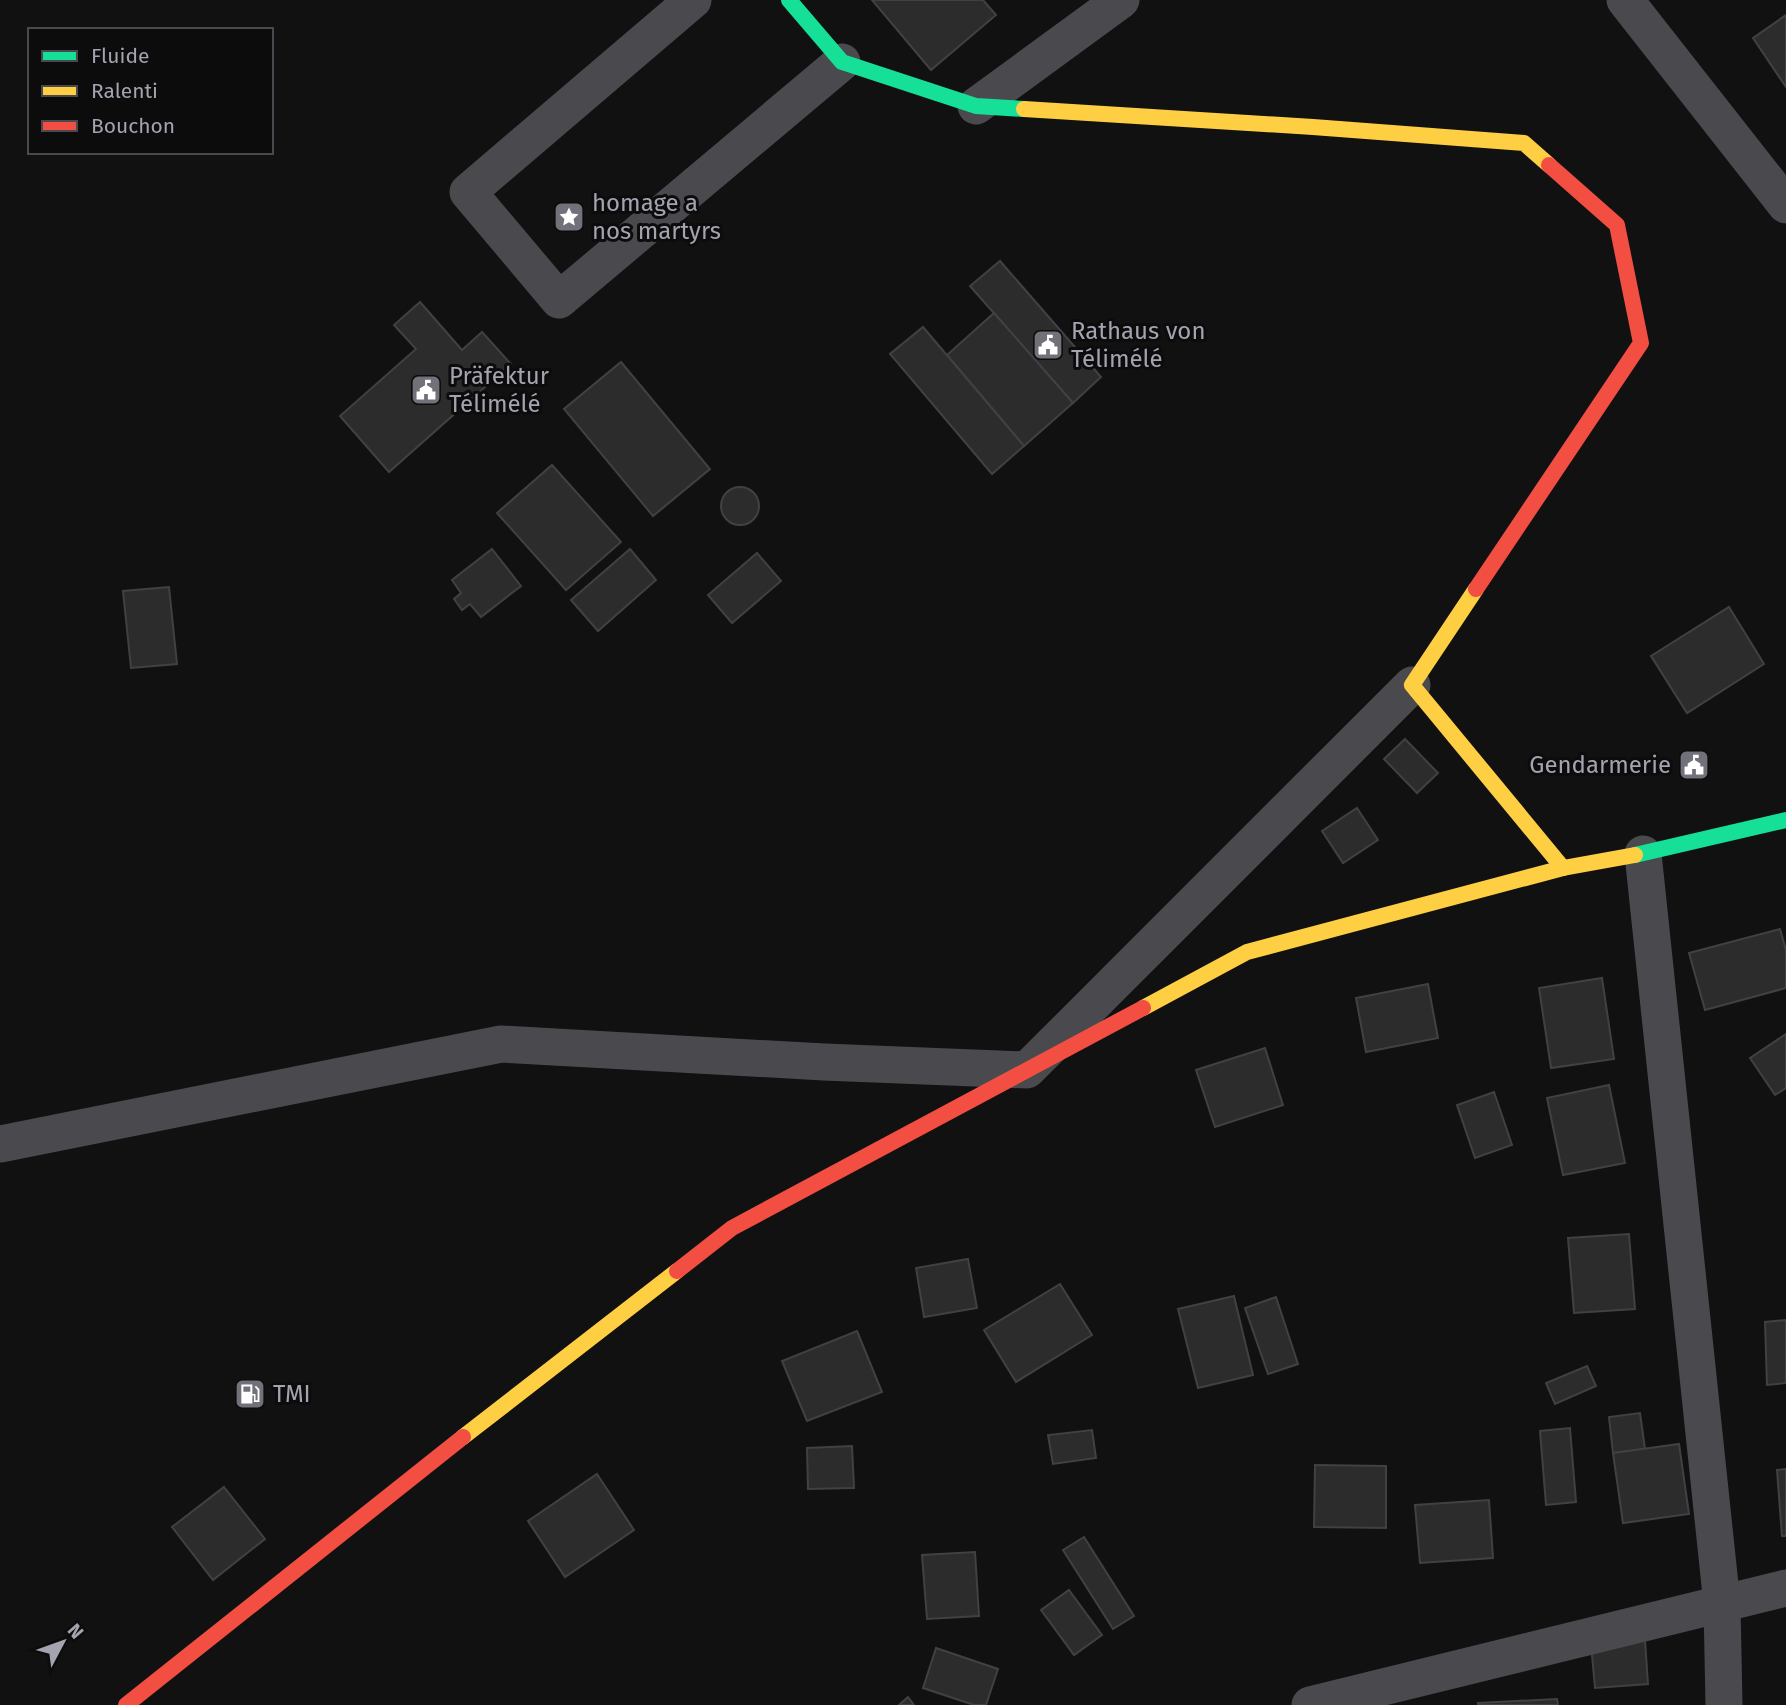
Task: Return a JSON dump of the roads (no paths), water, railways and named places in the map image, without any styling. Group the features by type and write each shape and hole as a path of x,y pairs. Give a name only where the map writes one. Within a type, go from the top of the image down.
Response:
{"main road":[{"path":"789,0 842,62 976,106 1524,143 1617,225 1641,343 1412,685 1563,868"},
{"path":"126,1705 395,1490 732,1228 1027,1070 1247,953 1563,868 1643,853 1786,820"}],"street":[{"path":"693,0 468,192 559,300 842,62"},
{"path":"976,106 1121,0"},
{"path":"1625,0 1786,205"},
{"path":"0,1144 501,1044 1027,1070 1412,685"},
{"path":"1643,853 1722,1604 1724,1705"},
{"path":"1310,1705 1786,1588"}],"place":[{"name":"homage a nos martyrs","path":"569,217"},
{"name":"Rathaus von Télimélé","path":"1048,345"},
{"name":"Präfektur Télimélé","path":"426,390"},
{"name":"Gendarmerie","path":"1694,765"},
{"name":"TMI","path":"250,1394"}]}
